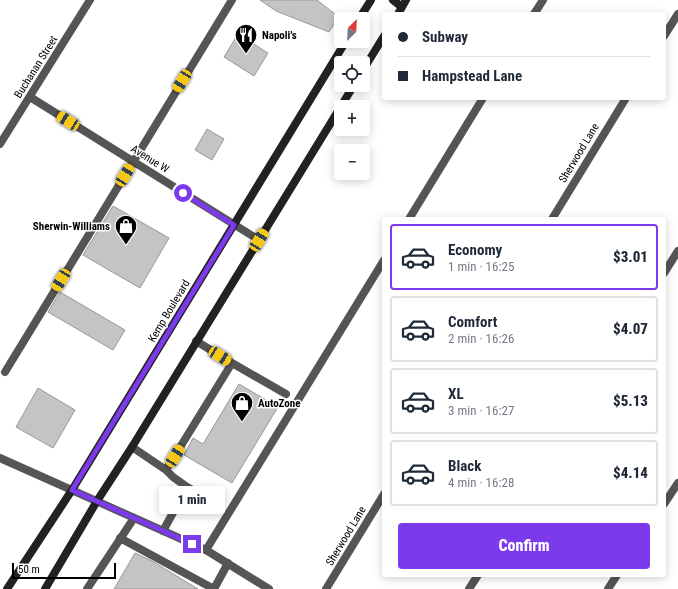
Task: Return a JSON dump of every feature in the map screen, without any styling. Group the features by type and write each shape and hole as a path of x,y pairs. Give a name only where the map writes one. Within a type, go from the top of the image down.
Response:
{"main road":[{"path":"363,12 371,0"},
{"path":"392,0 402,7"},
{"path":"370,59 382,39"},
{"name":"Kemp Boulevard","path":"7,589 72,490 342,48"},
{"path":"45,589 97,501 132,447 350,92"}],"street":[{"name":"Buchanan Street","path":"0,144 90,0"},
{"path":"5,372 232,0"},
{"path":"535,12 543,0"},
{"path":"666,33 678,14"},
{"name":"Avenue W","path":"30,97 259,240"},
{"path":"410,217 482,100"},
{"name":"Sherwood Lane","path":"553,217 625,100"},
{"path":"666,270 678,251"},
{"path":"206,550 382,263"},
{"path":"196,341 286,394"},
{"path":"166,470 232,363"},
{"path":"132,447 166,470 173,478 219,504"},
{"path":"0,458 206,550 269,589"},
{"path":"666,501 678,483"},
{"path":"164,531 187,487"},
{"name":"Sherwood Lane","path":"326,589 382,497"},
{"path":"87,589 134,518"},
{"path":"120,538 214,589 228,564"},
{"path":"469,589 477,577"},
{"path":"608,589 616,577"}],"building":[{"path":"260,0 317,0 334,13 334,24 329,32 276,11"},
{"name":"Napoli's","path":"238,34 268,53 254,76 224,57"},
{"path":"207,129 224,139 212,160 195,150"},
{"name":"Sherwin-Williams","path":"113,206 169,238 140,288 83,255"},
{"path":"60,292 125,330 113,350 48,312"},
{"name":"AutoZone","path":"239,384 278,407 232,483 184,455 193,438 203,444"},
{"path":"38,388 75,410 53,448 16,427"},
{"path":"135,553 152,561 198,589 114,589"}],"place":[{"name":"Napoli's","path":"246,54"},
{"name":"Sherwin-Williams","path":"126,246"},
{"name":"AutoZone","path":"242,422"}],"route":[{"path":"183,193 234,225 72,490 192,544"}]}
